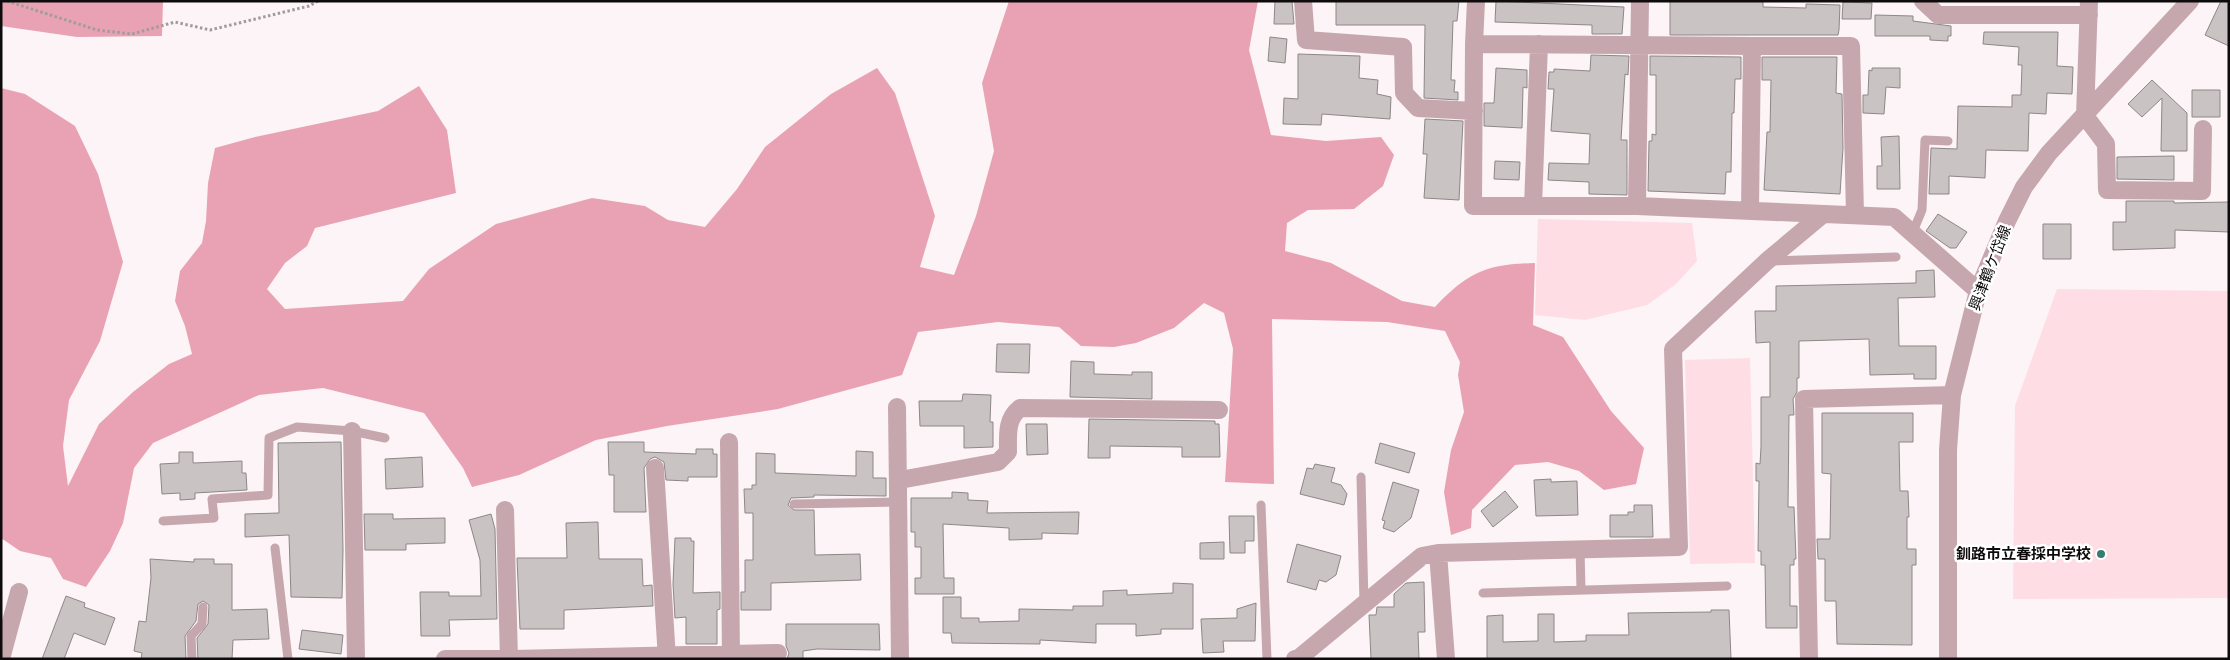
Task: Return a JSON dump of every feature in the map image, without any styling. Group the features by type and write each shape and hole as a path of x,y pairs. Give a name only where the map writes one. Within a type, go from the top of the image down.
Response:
{"street":[{"path":"1303,1 1306,40 1404,47 1404,93 1418,108 1474,111"},
{"path":"1476,1 1474,44 1474,206 1637,206 1894,217 1978,291"},
{"path":"1637,206 1640,1"},
{"path":"1923,1 1938,14 1973,8 2089,8 2084,116 2106,144 2107,190 2202,191 2203,129"},
{"name":"興津鶴ケ岱線","path":"1948,659 1948,450 1952,395 1978,291 2007,221 2024,187 2049,153 2190,1"},
{"path":"1474,44 1851,46 1855,214"},
{"path":"1533,206 1539,44"},
{"path":"1750,210 1752,46"},
{"path":"1295,659 1299,658 1422,556 1679,547 1673,349 1767,261 1822,215"},
{"path":"1809,659 1804,399 1952,395"},
{"path":"897,407 900,480 900,659"},
{"path":"900,480 998,462 1008,452 1009,425 1012,414 1020,408 1219,410"},
{"path":"352,431 356,659"},
{"path":"729,442 731,656"},
{"path":"655,468 666,657"},
{"path":"505,510 511,659 731,656 778,653"},
{"path":"1438,554 1446,659"},
{"path":"6,659 1,658 19,592"},
{"path":"445,659 504,659"}],"lane":[{"path":"1912,234 1922,210 1925,140 1948,140"},
{"path":"1767,261 1896,257"},
{"path":"163,521 214,518 212,499 268,495 269,438 297,427 352,431 385,438"},
{"path":"1362,477 1364,604"},
{"path":"794,504 899,502"},
{"path":"1261,505 1267,659"},
{"path":"275,548 288,659"},
{"path":"1580,549 1581,590"},
{"path":"1483,593 1727,586"},
{"path":"192,659 191,636 202,624 203,607"}],"path":[{"path":"7,1 97,30 132,34 175,22 210,30 309,6 318,1"}],"shaded area":[{"path":"1,1 163,1 162,36 77,37 1,26"},
{"path":"1009,1 1258,1 1249,50 1271,135 1326,141 1381,137 1394,155 1383,186 1354,209 1308,210 1287,223 1285,251 1331,263 1402,301 1435,307 1468,278 1479,272 1504,265 1535,263 1533,325 1563,337 1611,411 1644,448 1636,484 1604,490 1579,471 1548,462 1515,465 1472,510 1471,528 1451,535 1444,492 1451,450 1464,412 1458,375 1460,362 1445,331 1387,322 1272,319 1274,484 1225,482 1233,349 1224,313 1204,303 1174,328 1136,343 1114,347 1081,346 1059,327 998,322 918,332 902,375 778,409 667,426 596,440 519,475 472,487 463,468 424,413 323,388 259,395 153,443 134,468 123,523 110,551 86,587 63,579 51,558 20,551 1,538 1,88 25,94 75,126 98,174 123,262 100,341 69,400 63,446 68,486 99,424 133,392 169,364 192,354 185,326 175,301 180,271 202,243 206,221 208,183 215,148 255,137 378,111 419,86 447,130 456,193 315,228 307,246 285,263 267,289 285,309 403,301 429,269 496,224 592,198 645,206 668,220 705,227 737,189 765,147 831,94 877,68 895,93 935,216 920,267 954,275 976,216 994,151 982,83"},
{"path":"1538,219 1692,223 1697,261 1676,284 1647,305 1585,320 1535,315"},
{"name":"釧路市立春採中学校","path":"2057,289 2229,291 2229,598 2013,599 2015,406"},
{"path":"1750,358 1755,563 1690,564 1685,360"}],"building":[{"path":"1275,1 1292,1 1294,24 1274,24"},
{"path":"1336,1 1459,1 1457,21 1453,21 1451,80 1455,80 1454,92 1458,92 1458,100 1424,98 1425,25 1336,25"},
{"path":"1496,1 1624,7 1622,34 1592,34 1592,25 1495,22"},
{"path":"1670,1 1763,1 1763,7 1806,8 1806,4 1840,5 1839,30 1838,35 1670,35"},
{"path":"2221,1 2229,1 2229,46 2205,35"},
{"path":"1843,2 1872,3 1871,19 1842,19"},
{"path":"1875,15 1913,16 1913,21 1951,26 1951,36 1948,36 1948,41 1930,40 1930,36 1875,36"},
{"path":"1984,32 2058,32 2057,66 2073,67 2072,94 2047,93 2046,114 2029,113 2028,151 1986,150 1985,178 1949,176 1949,194 1929,194 1931,148 1957,149 1958,106 2012,107 2012,95 2021,95 2022,65 2018,65 2019,47 1983,44"},
{"path":"1270,37 1287,39 1285,63 1268,61"},
{"path":"1298,54 1360,56 1359,78 1378,80 1377,94 1391,97 1390,119 1322,114 1321,125 1283,124 1284,98 1298,99"},
{"path":"1591,55 1629,56 1628,75 1625,74 1621,140 1627,140 1627,195 1589,194 1589,182 1548,180 1549,163 1589,164 1590,134 1551,131 1554,89 1548,89 1549,72 1554,72 1554,69 1590,71"},
{"path":"1650,56 1741,57 1741,79 1735,79 1734,113 1732,113 1731,172 1726,172 1725,194 1648,191 1649,141 1652,141 1652,134 1656,135 1656,75 1650,75"},
{"path":"1762,57 1837,57 1836,93 1842,94 1843,148 1840,194 1764,190 1767,132 1770,132 1771,80 1762,80"},
{"path":"1496,68 1527,70 1527,88 1523,87 1522,128 1484,126 1484,103 1494,103"},
{"path":"1872,68 1900,68 1900,88 1886,87 1884,114 1863,113 1863,95 1868,95 1869,70 1872,71"},
{"path":"2152,80 2187,113 2187,151 2161,151 2162,98 2142,117 2128,104"},
{"path":"2192,90 2220,90 2220,117 2192,117"},
{"path":"1425,119 1463,121 1459,200 1424,198 1427,154 1423,154"},
{"path":"1899,136 1900,189 1877,189 1877,166 1882,166 1881,137"},
{"path":"2174,156 2174,180 2117,179 2117,157"},
{"path":"1495,161 1520,162 1519,180 1494,179"},
{"path":"2126,201 2174,201 2174,203 2229,202 2229,232 2175,230 2175,248 2113,250 2113,222 2126,222"},
{"path":"1938,214 1967,232 1956,248 1950,248 1926,231"},
{"path":"2043,224 2071,224 2071,259 2043,259"},
{"path":"1934,270 1935,297 1898,298 1899,346 1936,346 1936,379 1914,379 1914,374 1870,375 1869,339 1799,341 1799,378 1797,378 1797,392 1793,399 1794,415 1789,415 1788,507 1794,507 1796,559 1794,559 1794,565 1790,565 1790,606 1797,606 1797,628 1766,628 1765,565 1761,565 1761,551 1758,551 1759,481 1756,481 1756,463 1760,464 1761,397 1770,397 1770,342 1756,343 1755,311 1776,311 1776,286 1916,283 1916,271"},
{"path":"997,344 1030,344 1029,373 996,372"},
{"path":"1071,361 1094,362 1094,374 1132,375 1132,372 1152,372 1152,399 1070,397"},
{"path":"963,394 991,395 990,422 993,422 993,447 964,448 964,426 920,426 919,401 962,401"},
{"path":"1822,413 1913,413 1913,442 1899,442 1900,491 1908,491 1907,549 1916,549 1916,565 1912,565 1912,645 1837,644 1836,601 1825,601 1825,559 1818,559 1817,539 1830,539 1831,474 1822,473"},
{"path":"1089,419 1215,421 1215,424 1219,424 1220,457 1182,457 1182,447 1110,446 1110,458 1088,458"},
{"path":"1026,424 1047,424 1048,454 1027,455"},
{"path":"341,442 342,598 291,597 289,535 245,537 245,514 279,513 278,443"},
{"path":"608,442 644,442 644,452 696,454 696,449 713,449 713,454 717,454 717,477 688,477 688,481 666,480 664,462 655,457 650,459 644,468 646,512 614,512 614,475 609,475"},
{"path":"1380,443 1415,453 1409,473 1375,463"},
{"path":"856,451 873,452 873,478 886,478 886,496 814,495 814,497 791,498 788,505 794,510 814,510 815,555 860,554 861,580 771,583 771,610 741,610 741,592 745,592 745,560 753,560 753,513 745,513 744,489 752,489 752,485 756,485 756,453 775,454 775,473 856,476"},
{"path":"179,452 193,452 193,463 242,461 242,473 246,473 247,490 195,493 195,499 180,500 180,493 162,494 160,464 179,463"},
{"path":"422,457 423,487 386,489 385,459"},
{"path":"1315,464 1335,468 1331,482 1341,485 1347,494 1344,505 1300,494 1307,468 1313,469"},
{"path":"1551,479 1551,482 1577,481 1578,515 1536,516 1534,480"},
{"path":"1393,482 1419,490 1411,518 1394,532 1383,528 1385,521 1382,520"},
{"path":"1505,491 1518,507 1493,527 1481,511"},
{"path":"952,492 968,493 968,500 988,501 987,513 1079,512 1078,534 1042,533 1042,539 1009,540 1009,528 943,524 944,578 954,578 954,594 915,594 915,578 921,578 921,547 915,547 915,532 911,532 911,498 952,498"},
{"path":"1634,505 1652,505 1653,537 1610,537 1610,515 1628,515 1628,512 1634,512"},
{"path":"364,514 393,514 393,519 445,518 445,543 406,544 406,550 365,550"},
{"path":"491,514 495,529 497,619 449,620 450,636 421,636 420,592 449,592 449,596 481,596 480,560 469,520"},
{"path":"1229,516 1254,516 1254,541 1245,541 1245,553 1230,553"},
{"path":"598,522 599,559 642,559 643,586 652,585 653,606 564,610 564,629 520,629 517,558 567,558 566,523"},
{"path":"675,538 691,538 691,541 694,541 693,593 720,592 720,609 717,610 717,644 686,644 686,617 675,618 673,584"},
{"path":"1224,542 1224,559 1200,559 1200,543"},
{"path":"1297,544 1341,556 1336,575 1326,582 1319,580 1316,590 1287,582"},
{"path":"150,559 194,562 194,559 214,559 214,564 232,564 232,610 267,609 269,639 233,640 232,659 198,659 197,638 208,624 209,605 203,601 198,604 196,621 185,636 186,659 141,659 142,653 134,651 139,621 146,622 151,578"},
{"path":"1424,582 1425,632 1418,632 1419,659 1371,659 1369,615 1376,615 1377,607 1394,607 1394,594 1406,583"},
{"path":"1173,583 1193,584 1193,629 1161,629 1161,634 1136,636 1136,624 1096,624 1096,643 1040,640 1040,644 952,643 951,633 943,633 943,597 961,597 961,618 979,618 979,622 1019,621 1019,609 1073,610 1073,606 1103,606 1103,591 1127,590 1127,595 1173,593"},
{"path":"66,596 85,603 84,607 115,618 105,645 74,633 64,659 42,659"},
{"path":"1256,603 1255,641 1223,641 1224,652 1203,653 1201,619 1237,618 1237,609"},
{"path":"1711,610 1729,610 1731,659 1487,659 1487,616 1503,615 1503,642 1538,641 1538,614 1554,614 1554,642 1586,641 1586,635 1629,635 1628,613 1711,612"},
{"path":"786,624 879,624 880,650 817,649 803,651 803,659 787,659 789,653 786,646"},
{"path":"302,630 343,635 341,654 299,649"}],"place":[{"name":"釧路市立春採中学校","path":"2101,554"}]}
